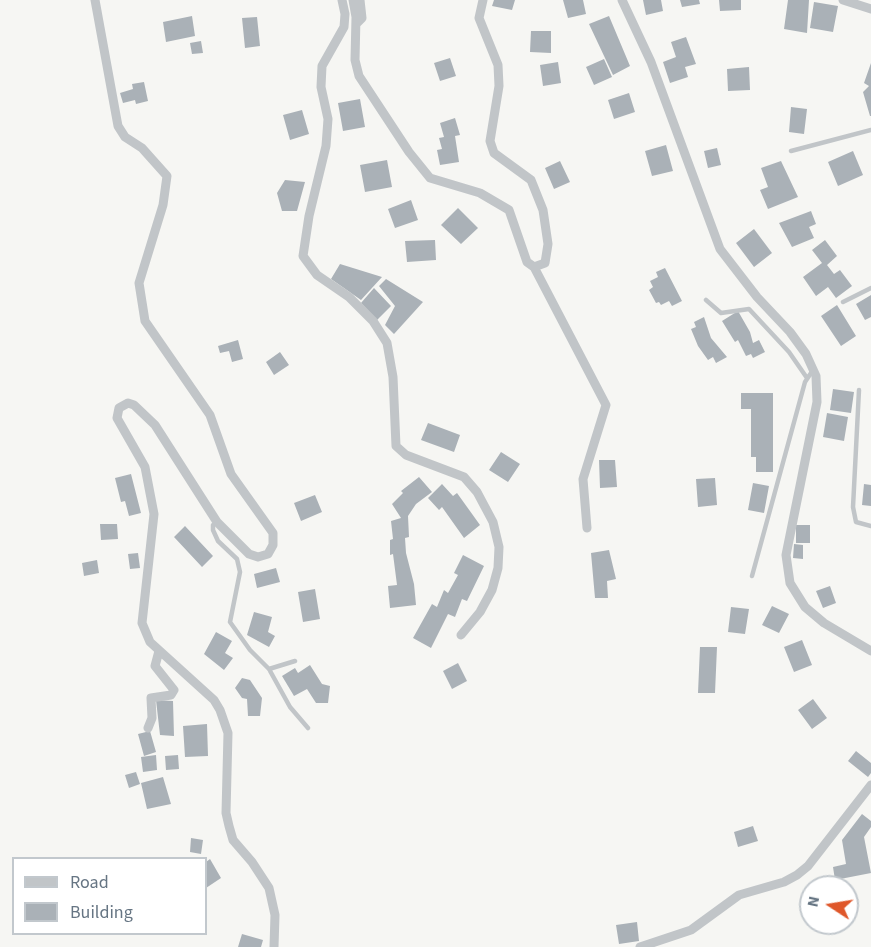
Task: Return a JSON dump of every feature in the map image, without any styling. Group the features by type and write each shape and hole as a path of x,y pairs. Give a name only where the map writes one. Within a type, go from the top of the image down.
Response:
{"street":[{"path":"94,0 118,126 125,136 142,148 167,176 163,205 140,283 145,321 210,415 231,474 273,533 271,550 264,556 254,556 230,537 217,522 155,425 135,405 122,405 117,418 145,467 154,514 142,623 150,642 214,700 220,710 228,733 226,813 233,840 252,862 269,888 275,915 274,947"},
{"path":"342,0 345,14 344,27 322,66 321,87 328,119 326,146 309,216 303,256 317,275 349,297 372,321 387,343 393,377 396,446 406,455 464,477 477,492 493,522 499,547 498,568 492,590 480,612 460,635"},
{"path":"352,0 356,24 355,60 359,76 419,167 430,178 480,193 509,210 527,262 534,267 606,405 583,479 587,528"},
{"path":"356,24 362,18 360,0"},
{"path":"483,0 479,18 498,65 499,86 490,141 494,153 531,180 543,210 548,244 545,263 534,267"},
{"path":"622,0 651,62 720,249 806,354 817,402 786,555 790,583 805,607 824,623 871,651"},
{"path":"843,0 871,9"},
{"path":"148,728 152,718 151,698 171,695 174,690 155,666 159,651"},
{"path":"640,947 692,930 739,895 784,882 797,875 808,866 871,784"}],"lane":[{"path":"790,151 871,130"},
{"path":"843,302 871,288"},
{"path":"706,300 721,313 749,309 810,374 752,576"},
{"path":"859,390 853,507 855,522 871,526"},
{"path":"217,522 213,525 213,530 218,541 237,559 240,572 230,622 250,650 269,669 290,707 308,728"},
{"path":"269,669 295,661"}],"building":[{"path":"494,0 515,0 512,10 492,6"},
{"path":"563,0 583,0 586,14 568,18"},
{"path":"643,0 661,0 663,11 646,15"},
{"path":"680,0 699,0 700,4 682,7"},
{"path":"719,0 741,0 741,10 720,11"},
{"path":"788,0 809,0 807,33 784,29"},
{"path":"814,2 838,6 833,32 810,28"},
{"path":"192,16 195,36 166,42 163,22"},
{"path":"609,16 630,66 613,75 589,24"},
{"path":"257,17 260,46 245,48 242,18"},
{"path":"531,31 551,31 551,53 530,52"},
{"path":"686,37 696,64 685,67 688,77 670,83 663,62 676,57 671,42"},
{"path":"201,41 203,53 192,54 190,43"},
{"path":"450,58 456,76 440,81 434,63"},
{"path":"604,59 612,77 594,85 586,67"},
{"path":"558,62 561,83 543,86 540,65"},
{"path":"871,63 870,116 863,92 869,86 864,83"},
{"path":"749,67 750,90 728,91 727,69"},
{"path":"144,82 148,101 136,104 135,100 123,103 120,93 133,89 132,84"},
{"path":"629,93 635,112 614,119 608,100"},
{"path":"360,99 365,127 343,131 338,103"},
{"path":"791,107 807,109 804,134 789,132"},
{"path":"302,110 309,134 290,140 283,115"},
{"path":"455,118 460,135 455,136 459,162 440,165 437,150 442,149 439,138 444,137 440,123"},
{"path":"666,145 673,171 652,176 645,151"},
{"path":"717,148 721,165 708,168 704,151"},
{"path":"853,151 863,175 838,186 828,162"},
{"path":"387,160 392,187 365,192 360,165"},
{"path":"560,161 570,182 554,189 545,168"},
{"path":"781,161 798,197 768,209 760,190 768,187 761,168"},
{"path":"285,180 305,182 297,211 282,211 277,193"},
{"path":"411,200 418,220 395,228 388,209"},
{"path":"458,208 478,228 461,244 441,225"},
{"path":"811,211 816,224 809,227 814,238 792,247 779,223"},
{"path":"754,229 772,253 754,267 736,243"},
{"path":"435,240 436,260 407,262 405,241"},
{"path":"825,240 837,256 827,265 834,274 840,270 852,286 836,298 828,287 816,296 803,277 822,263 812,250"},
{"path":"340,264 382,277 361,300 331,279"},
{"path":"665,268 682,301 672,306 669,301 661,305 659,302 656,303 649,290 653,287 650,281 658,277 656,272"},
{"path":"386,279 423,302 394,334 385,325 395,306 379,286"},
{"path":"374,288 391,306 377,320 361,303"},
{"path":"871,295 871,317 865,320 856,304"},
{"path":"837,305 856,336 841,346 821,316"},
{"path":"738,311 750,332 753,343 759,340 765,352 753,358 751,354 746,356 738,340 735,342 722,321"},
{"path":"704,317 711,338 727,357 716,363 713,357 708,360 698,346 691,329 696,327 694,322"},
{"path":"238,340 243,359 232,362 229,351 220,353 218,346"},
{"path":"280,352 289,365 274,375 266,362"},
{"path":"833,389 854,392 851,413 830,410"},
{"path":"741,393 773,393 773,472 756,472 756,457 751,457 751,409 741,409"},
{"path":"827,413 848,417 844,441 823,437"},
{"path":"428,423 460,435 454,452 421,440"},
{"path":"501,452 520,464 508,482 489,470"},
{"path":"599,460 615,460 617,487 600,488"},
{"path":"131,474 141,513 129,516 125,501 121,502 115,478"},
{"path":"419,477 432,492 416,504 408,516 409,537 405,538 406,553 414,584 416,605 390,608 388,586 397,585 393,554 390,555 390,540 393,539 391,521 401,518 392,504 403,493 401,491"},
{"path":"715,478 717,505 698,507 696,479"},
{"path":"753,483 769,486 764,513 748,510"},
{"path":"442,484 453,496 457,493 480,525 464,538 442,507 439,510 428,498"},
{"path":"864,484 871,485 871,506 862,505"},
{"path":"315,495 322,512 301,521 294,503"},
{"path":"100,524 117,524 118,539 101,540"},
{"path":"796,525 810,525 810,543 796,543"},
{"path":"185,526 213,556 202,567 174,537"},
{"path":"794,544 803,545 803,559 793,558"},
{"path":"609,550 616,579 607,581 608,598 595,598 591,553"},
{"path":"138,553 140,568 130,569 128,554"},
{"path":"463,555 484,566 467,601 462,599 455,617 448,614 431,648 413,638 432,604 437,607 444,590 448,593 458,575 454,573"},
{"path":"97,560 99,573 84,576 82,563"},
{"path":"276,568 280,582 257,588 254,574"},
{"path":"830,586 836,603 823,608 816,591"},
{"path":"315,589 320,619 303,622 298,592"},
{"path":"772,606 789,614 779,633 762,625"},
{"path":"731,607 749,609 745,634 728,632"},
{"path":"254,612 272,617 268,632 275,636 269,647 247,635"},
{"path":"216,632 232,641 225,653 233,658 224,670 204,654"},
{"path":"802,640 812,665 794,672 784,647"},
{"path":"700,647 717,647 715,693 698,693"},
{"path":"458,663 467,681 452,689 443,671"},
{"path":"310,665 322,684 330,686 328,703 316,703 307,689 294,696 282,676 295,668 298,673"},
{"path":"242,678 250,680 262,698 260,716 248,716 247,699 242,698 235,688"},
{"path":"813,699 827,718 812,729 798,710"},
{"path":"156,700 173,701 174,736 160,735"},
{"path":"207,724 208,756 185,757 183,726"},
{"path":"150,731 156,752 144,756 138,734"},
{"path":"856,751 871,763 871,773 868,777 848,761"},
{"path":"156,755 157,770 143,772 141,757"},
{"path":"178,755 179,769 166,770 165,756"},
{"path":"136,772 140,784 129,788 125,775"},
{"path":"163,777 171,804 147,809 141,783"},
{"path":"862,814 871,821 871,827 864,837 871,873 834,875 833,867 846,864 842,840"},
{"path":"753,826 758,841 738,847 734,832"},
{"path":"191,838 203,840 201,854 190,852"},
{"path":"210,859 221,878 207,887 207,861"},
{"path":"637,922 639,941 619,944 616,925"},
{"path":"242,934 263,940 261,947 238,947"}]}
